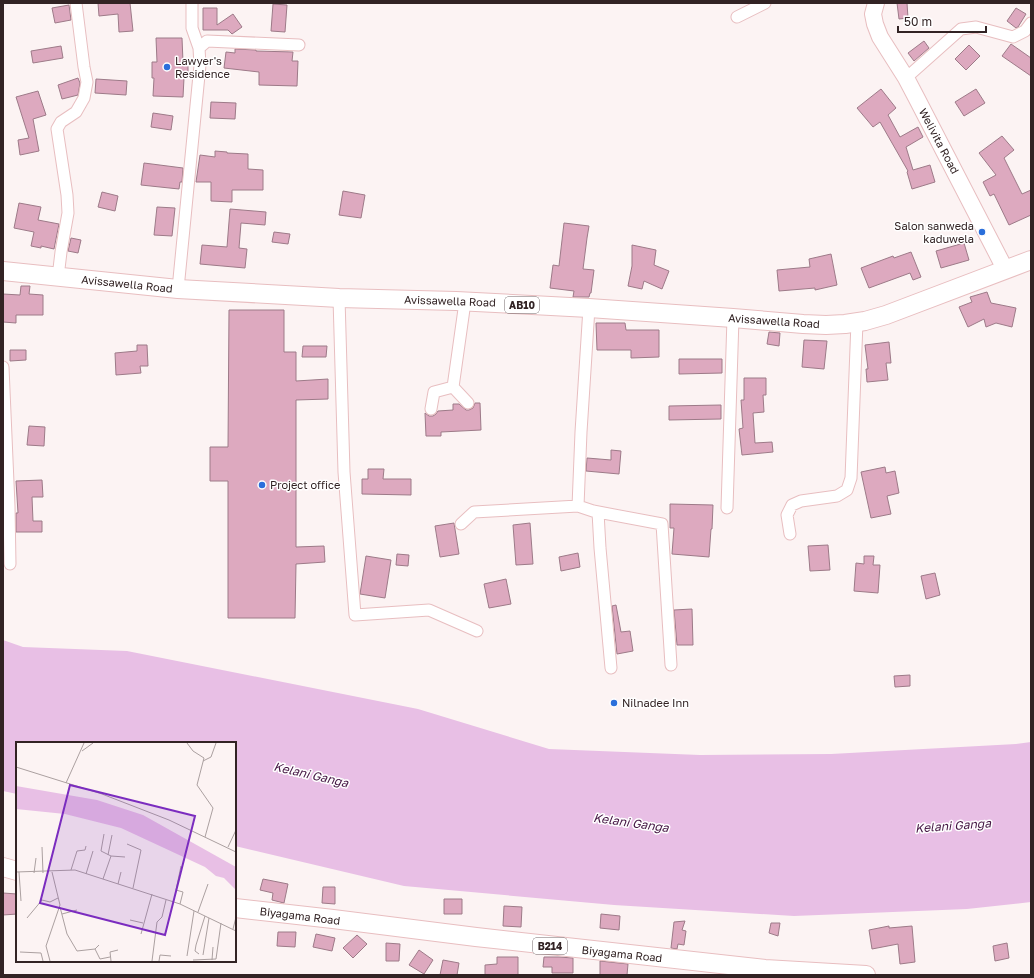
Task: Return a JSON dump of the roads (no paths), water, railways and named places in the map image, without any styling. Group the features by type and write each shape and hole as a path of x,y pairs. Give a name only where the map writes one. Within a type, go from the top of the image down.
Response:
{"main road":[{"name":"Avissawella Road","path":"3,270 178,289 339,298 589,308 826,325 865,321 886,315 1031,260"},
{"path":"3,867 16,871"},
{"name":"Biyagama Road","path":"236,908 476,938 765,969 866,975"}],"street":[{"path":"58,277 68,212 67,195 57,129 61,122 76,112 84,98 87,82 76,3"},
{"path":"178,289 200,65 200,48 192,28 192,3"},
{"path":"737,18 765,3"},
{"name":"Welivita Road","path":"872,7 875,24 880,37 906,78 1005,269"},
{"path":"906,78 961,29 976,27 1013,37 1025,31 1031,23"},
{"path":"200,48 207,41 299,45"},
{"path":"339,298 344,472 356,615 429,610 477,630"},
{"path":"453,388 465,302"},
{"path":"578,506 589,308"},
{"path":"728,508 733,318"},
{"path":"790,534 787,515 792,505 801,501 837,496 847,490 851,478 857,322"},
{"path":"3,367 10,564"},
{"path":"453,388 468,403"},
{"path":"431,409 434,392 453,388"},
{"path":"461,524 474,512 578,506 598,512 662,524 671,665"},
{"path":"598,512 610,668"}],"water":[{"name":"Kelani Ganga","path":"3,640 23,647 127,651 418,709 549,749 700,755 831,754 1031,742 1031,902 967,909 794,916 614,905 404,886 236,846 236,742 16,742 16,794 3,791"}],"place":[{"name":"Lawyer's Residence","path":"167,67"},
{"name":"Salon sanweda kaduwela","path":"982,232"},
{"name":"Project office","path":"262,485"},
{"name":"Nilnadee Inn","path":"614,703"}]}
